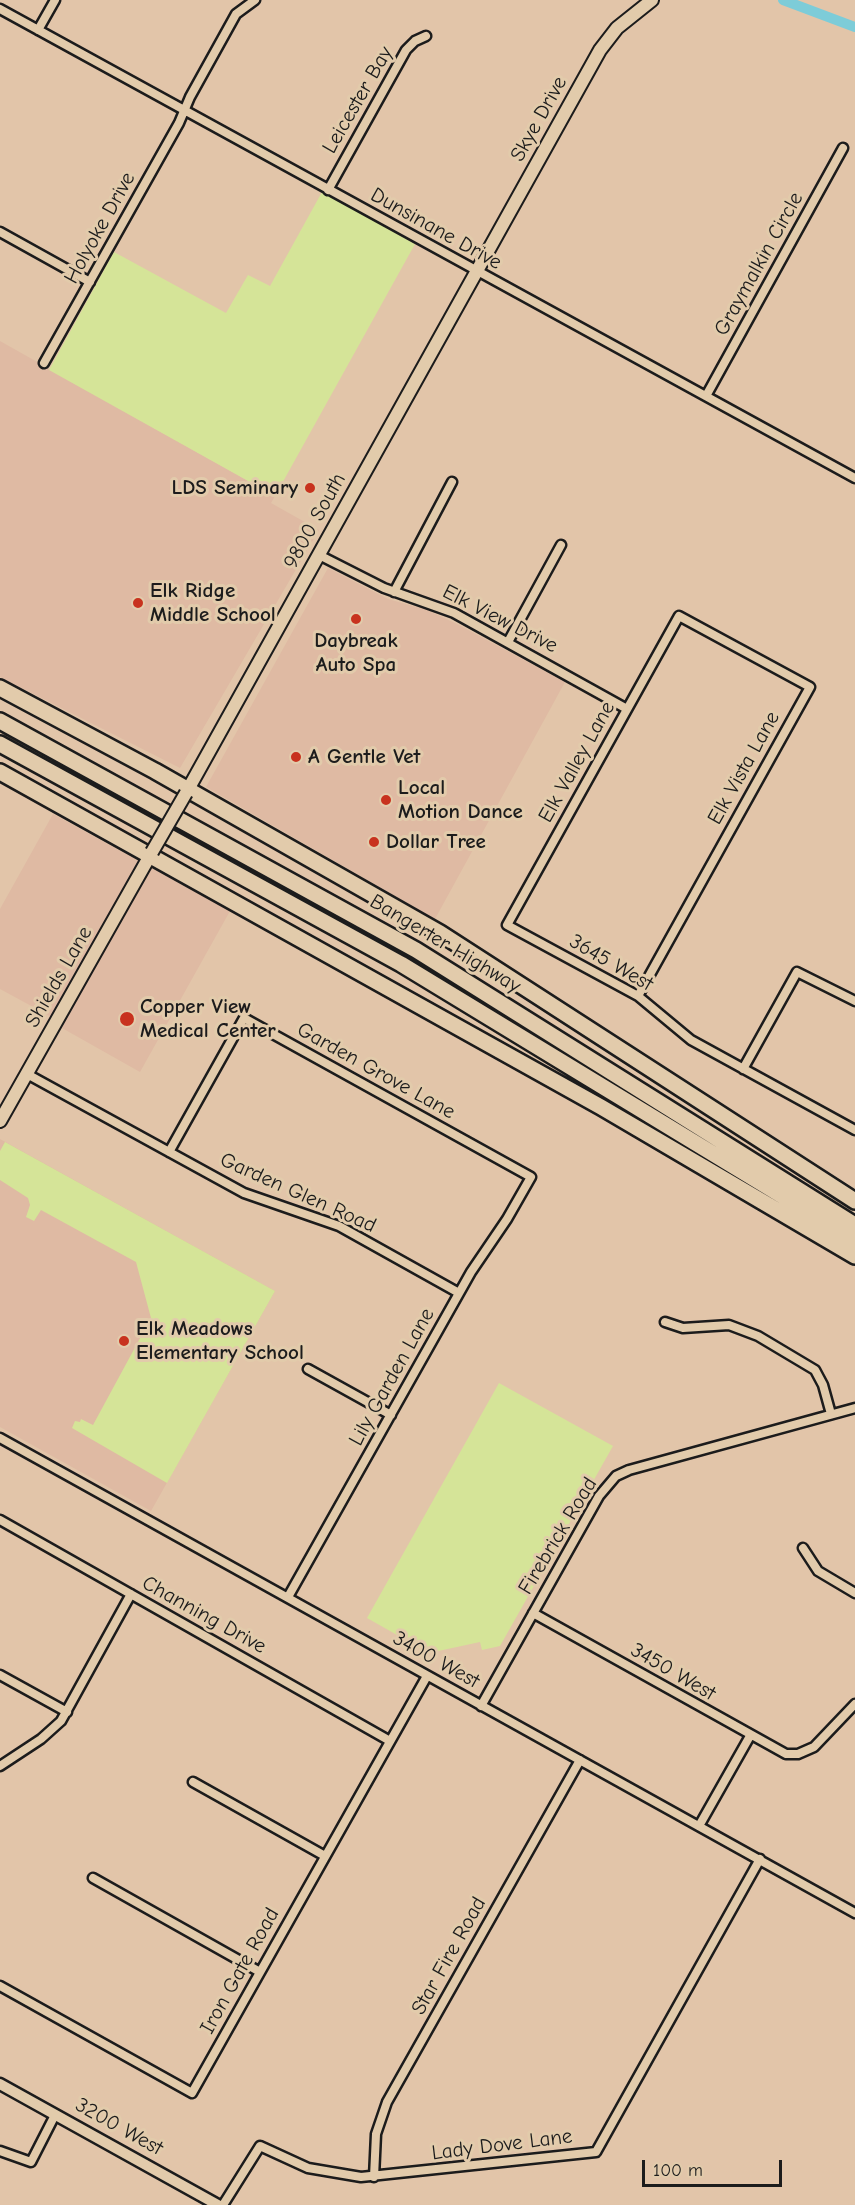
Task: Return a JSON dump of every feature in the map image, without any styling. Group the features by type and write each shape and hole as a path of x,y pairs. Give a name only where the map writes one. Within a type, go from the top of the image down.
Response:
{"highway":[{"path":"0,688 483,959 855,1201"},
{"name":"Bangerter Highway","path":"0,721 416,950 855,1225"},
{"name":"Bangerter Highway","path":"0,744 401,964 855,1240"},
{"path":"0,772 151,854 601,1107 855,1256"}],"main road":[{"name":"Skye Drive","path":"476,271 604,43 625,20 652,0"},
{"name":"9800 South","path":"151,854 476,271"},
{"name":"Shields Lane","path":"0,1121 151,854"}],"street":[{"path":"38,30 55,0"},
{"name":"Holyoke Drive","path":"44,363 236,14 255,0"},
{"name":"Dunsinane Drive","path":"0,9 855,478"},
{"name":"Leicester Bay","path":"328,190 406,50 415,41 426,36"},
{"name":"Graymalkin Circle","path":"706,396 843,148"},
{"path":"0,232 90,282"},
{"path":"394,592 452,482"},
{"path":"508,642 561,545"},
{"name":"Elk View Drive","path":"319,555 394,592 440,606 627,709"},
{"name":"Elk Valley Lane","path":"507,925 679,616"},
{"name":"Elk Vista Lane","path":"638,996 810,687 679,616"},
{"name":"3645 West","path":"507,925 638,996 691,1040 855,1130"},
{"path":"743,1068 797,972 855,1001"},
{"name":"Garden Grove Lane","path":"169,1152 244,1018 531,1177"},
{"name":"Garden Glen Road","path":"27,1074 251,1196 339,1226 459,1293"},
{"name":"Lily Garden Lane","path":"288,1597 459,1293 531,1177"},
{"path":"664,1322 682,1328 729,1325 751,1332 815,1370 823,1385 831,1414"},
{"path":"308,1369 391,1414"},
{"name":"Firebrick Road","path":"482,1706 599,1496 616,1476 629,1470 855,1408"},
{"name":"3400 West","path":"0,1438 855,1913"},
{"name":"Channing Drive","path":"0,1520 390,1741"},
{"path":"803,1548 809,1562 818,1572 855,1593"},
{"path":"0,1766 52,1730 67,1712 131,1594"},
{"name":"3450 West","path":"533,1613 780,1752 798,1754 813,1747 855,1704"},
{"path":"0,1675 67,1712"},
{"name":"Iron Gate Road","path":"0,1986 192,2093 427,1676"},
{"path":"699,1826 750,1736"},
{"name":"Star Fire Road","path":"374,2177 376,2134 387,2102 580,1760"},
{"path":"193,1782 326,1856"},
{"name":"Lady Dove Lane","path":"223,2205 260,2146 308,2168 326,2173 374,2177 596,2152 760,1859"},
{"path":"93,1878 260,1972"},
{"name":"3200 West","path":"0,2084 218,2205"},
{"path":"0,2151 31,2162 56,2115"}],"shaded area":[{"name":"Elk Ridge Middle School","path":"0,341 275,496 271,503 319,530 180,768 0,677"},
{"path":"328,568 388,599 427,610 457,624 565,682 435,919 206,787"},
{"path":"53,814 230,911 140,1072 62,1028 48,1015 0,989 0,909"},
{"name":"Elk Meadows Elementary School","path":"0,1139 275,1291 151,1511 0,1427"}],"green space":[{"path":"322,192 415,244 275,496 49,370 114,252 226,313 248,275 270,286"},
{"path":"5,1142 275,1291 167,1483 72,1428 75,1421 80,1422 81,1419 93,1425 151,1318 136,1262 41,1210 34,1221 26,1217 30,1205 28,1198 0,1180 0,1151"},
{"path":"499,1383 613,1446 500,1646 482,1650 480,1642 429,1653 367,1618"}],"waterway":[{"path":"783,0 855,27"}],"place":[{"name":"LDS Seminary","path":"310,488"},
{"name":"Elk Ridge Middle School","path":"138,603"},
{"name":"Daybreak Auto Spa","path":"356,619"},
{"name":"A Gentle Vet","path":"296,757"},
{"name":"Local Motion Dance","path":"386,800"},
{"name":"Dollar Tree","path":"374,842"},
{"name":"Copper View Medical Center","path":"127,1019"},
{"name":"Elk Meadows Elementary School","path":"124,1341"}]}
